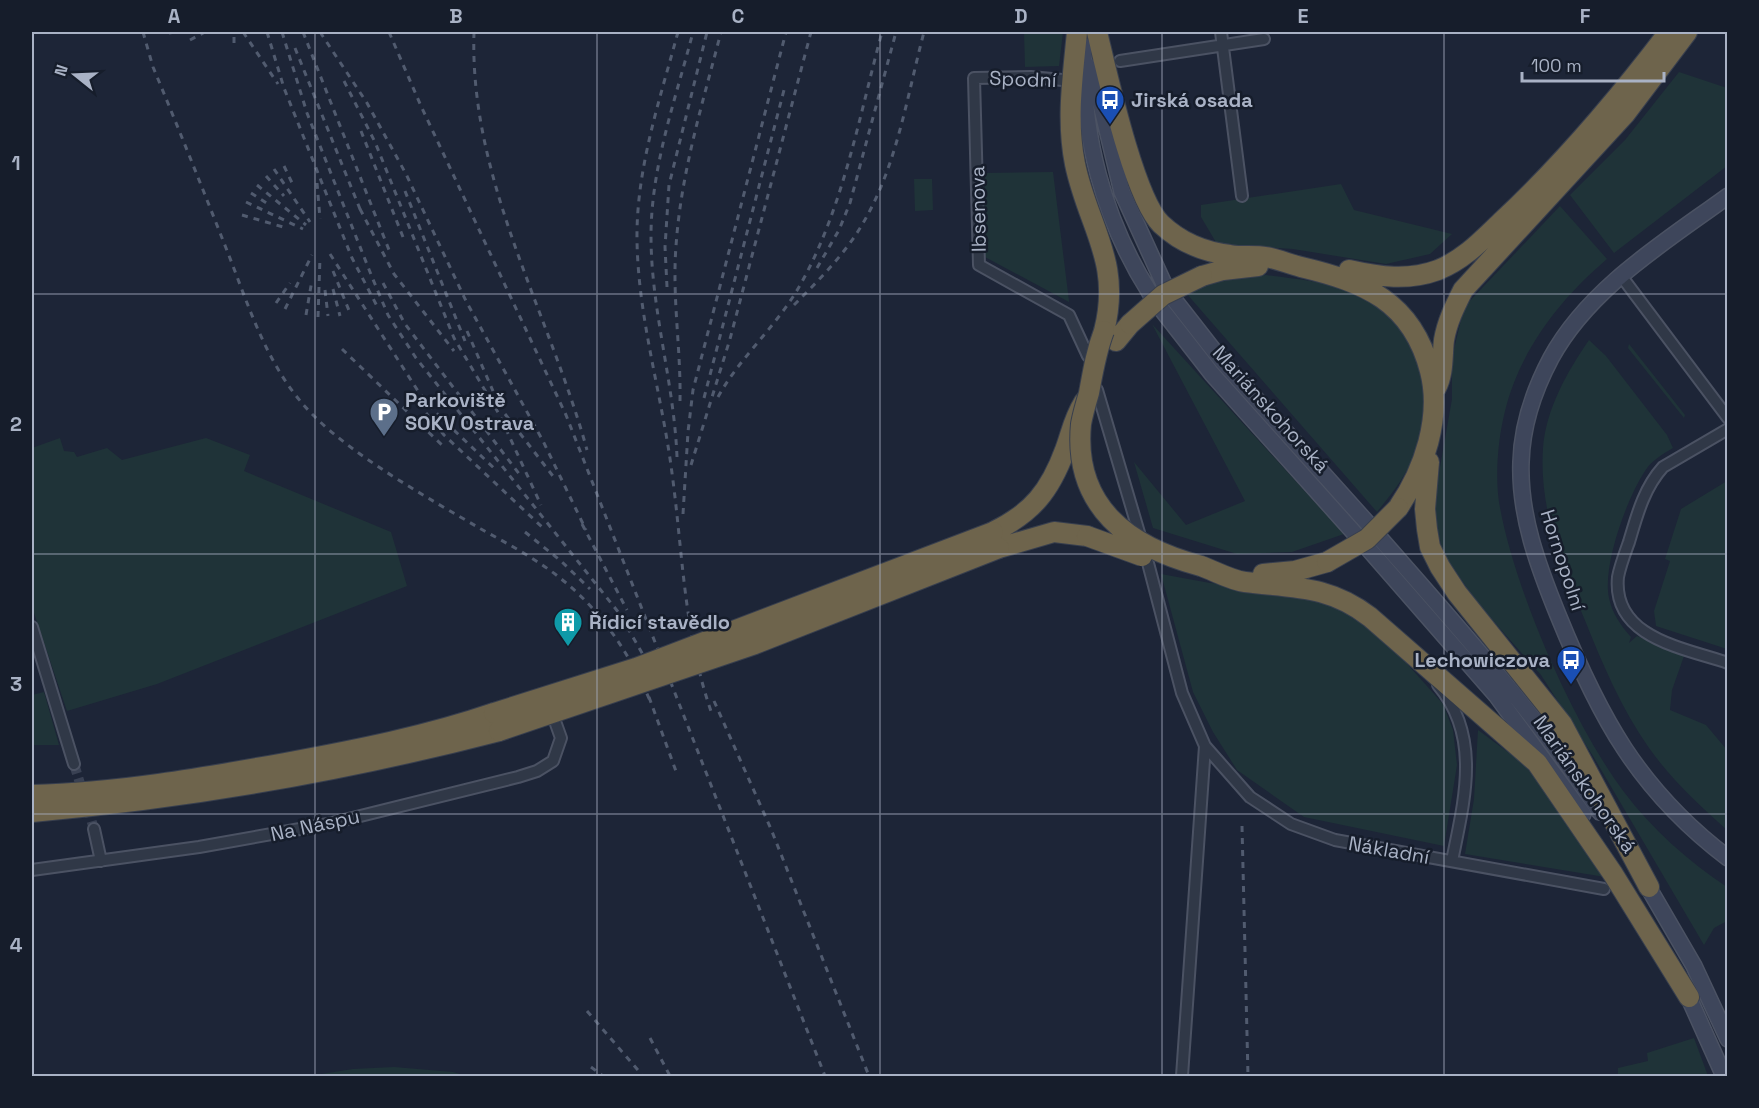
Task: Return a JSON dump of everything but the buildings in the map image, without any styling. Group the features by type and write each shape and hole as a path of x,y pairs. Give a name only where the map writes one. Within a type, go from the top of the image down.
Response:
{"highway":[{"path":"1077,32 1072,81 1071,137 1075,164 1109,271 1110,336 1082,423 1081,452 1088,481 1101,506 1121,530 1133,540 1160,554 1243,582 1307,588 1338,596 1370,616 1537,763 1614,874 1689,997"},
{"path":"1097,32 1142,195 1154,216 1174,236 1195,247 1230,255 1266,257 1357,282 1376,292 1394,307 1422,345 1434,400"},
{"path":"1576,156 1669,32"},
{"path":"1649,887 1563,724 1457,593 1440,567 1430,547 1427,529 1426,460 1434,400 1441,379 1444,338 1451,314 1462,290 1531,205 1576,156 1625,114 1687,32"},
{"path":"1110,336 1130,324 1162,295 1202,276 1223,270 1317,262 1380,276 1417,276 1447,266 1464,256 1531,205"},
{"path":"32,795 145,785 253,769 414,736 497,722 588,685 752,626 1012,523 1031,509 1046,490 1066,447 1072,422 1093,392"},
{"path":"32,812 147,800 255,785 365,763 735,651 999,548 1043,534 1065,531 1087,536 1122,546 1155,561 1264,574 1295,571 1327,562 1367,539 1398,508 1426,460"}],"main road":[{"name":"Mariánskohorská","path":"1087,32 1093,77 1112,159 1138,232 1168,290 1222,362 1481,654 1571,768 1649,887 1694,966 1728,1039"},
{"name":"Mariánskohorská","path":"1087,32 1083,70 1094,163 1120,240 1150,292"},
{"name":"Hornopolní","path":"1728,196 1622,277 1577,320 1552,356 1538,387 1522,444 1521,487 1526,520 1565,631 1611,730 1660,796 1695,831 1728,858"},
{"name":"Mariánskohorská","path":"1159,306 1212,374 1496,695 1563,783 1631,888 1689,997 1724,1077"}],"street":[{"path":"1221,32 1242,196"},
{"path":"1120,61 1264,39"},
{"name":"Spodní","path":"974,78 1031,77 1072,81"},
{"name":"Ibsenova","path":"974,78 979,264 1069,315 1088,356"},
{"path":"1622,277 1728,418"},
{"path":"1093,392 1140,536"},
{"path":"1728,429 1663,467 1655,475 1639,508 1618,575 1621,605 1628,617 1653,638 1728,663"},
{"name":"Nákladní","path":"1148,563 1182,693 1205,746 1250,797 1292,824 1335,840 1604,889"},
{"path":"32,627 74,764"},
{"path":"1415,658 1444,692 1465,736 1468,764 1464,800 1452,861"},
{"name":"Na Náspu","path":"32,870 199,847 328,824 518,777 537,771 553,761 561,738 556,724"},
{"name":"Nákladní","path":"1182,1077 1205,746"},
{"path":"94,830 100,861"}],"green space":[{"path":"1024,32 1063,32 1059,66 1025,67"},
{"path":"1679,72 1727,88 1727,166 1614,253 1570,195 1625,140"},
{"path":"1053,172 1069,302 985,257 984,173"},
{"path":"914,179 932,179 933,210 915,211"},
{"path":"1341,184 1354,210 1452,234 1430,254 1386,264 1293,249 1217,244 1201,217 1201,205"},
{"path":"1560,206 1607,259 1573,291 1558,309 1531,347 1521,367 1505,411 1501,433 1497,468 1499,502 1517,573 1547,653 1565,692 1604,763 1635,806 1659,831 1698,866 1727,887 1727,921 1714,928 1704,945 1593,756 1541,675 1480,606 1443,554 1433,507 1452,399 1452,358 1464,307"},
{"path":"1266,275 1321,283 1352,292 1373,304 1391,319 1405,337 1416,358 1422,380 1424,403 1422,426 1416,450 1404,475 1377,512 1186,293 1219,279"},
{"path":"1152,324 1344,534 1292,552 1237,554 1153,528 1134,462 1186,525 1245,501"},
{"path":"1589,340 1606,356 1667,435 1673,448 1648,467 1631,498 1618,533 1609,568 1609,598 1617,619 1631,637 1629,643 1637,636 1684,656 1672,690 1670,710 1706,725 1727,750 1727,830 1676,781 1649,748 1630,717 1598,652 1567,577 1553,535 1544,493 1545,433 1559,391"},
{"path":"1629,344 1685,415 1684,418 1628,348"},
{"path":"60,438 64,451 74,452 77,457 107,448 122,460 206,438 250,455 244,471 391,532 407,586 157,684 67,711 32,607 32,448"},
{"path":"1727,481 1727,649 1656,626 1654,611 1670,561 1665,559 1681,509"},
{"path":"1161,574 1210,583 1259,585 1321,599 1359,619 1401,657 1443,704 1453,730 1457,765 1444,846 1304,817 1237,770 1213,732 1193,692"},
{"path":"44,692 59,745 32,745 32,695"},
{"path":"1478,730 1524,764 1570,821 1605,877 1465,854 1474,799"},
{"path":"1694,1038 1708,1076 1645,1076 1644,1074 1618,1076 1618,1068 1648,1061 1647,1053"},
{"path":"394,1067 453,1072 467,1076 309,1076 353,1069"}],"tunnel":[{"path":"74,764 94,829"}],"railway":[{"path":"143,32 153,67 261,336 283,378 297,397 330,431 371,462 524,554 565,582 592,608 616,638 651,703"},
{"path":"169,33 175,32"},
{"path":"190,40 205,32"},
{"path":"243,32 278,84"},
{"path":"267,32 284,88 352,258 378,308"},
{"path":"282,32 307,113 388,315 416,358 619,613 649,665"},
{"path":"303,32 391,255"},
{"path":"320,32 367,103 406,174 466,301 543,441 586,530"},
{"path":"389,32 421,106 566,415 825,1076"},
{"path":"474,32 476,87 484,140 498,192 514,244 571,398 587,450"},
{"path":"678,32 650,134 640,187 638,269 641,298 672,473 690,625 695,655 712,714"},
{"path":"677,457 672,401 658,319 651,236 652,210 660,158 693,32"},
{"path":"667,287 665,247 669,185 707,32"},
{"path":"680,401 675,285 679,218 694,138 721,32"},
{"path":"683,514 693,390 786,32"},
{"path":"691,465 730,339 811,32"},
{"path":"718,397 727,382 790,302 814,257 839,195 882,32"},
{"path":"817,268 839,230 850,203 896,32"},
{"path":"794,305 843,252 860,228 878,194 901,126 924,32"},
{"path":"234,33 234,43"},
{"path":"295,48 362,214"},
{"path":"344,81 375,142 454,338 499,414 541,505"},
{"path":"704,398 784,90"},
{"path":"361,131 403,237"},
{"path":"284,166 294,187"},
{"path":"274,169 310,222"},
{"path":"266,176 284,196"},
{"path":"317,183 320,219"},
{"path":"257,185 306,225"},
{"path":"405,191 465,341"},
{"path":"251,193 271,206"},
{"path":"246,202 303,229"},
{"path":"360,209 394,274 454,351"},
{"path":"242,215 283,227"},
{"path":"330,254 418,391 439,416 497,471"},
{"path":"285,309 312,255"},
{"path":"318,317 320,257"},
{"path":"333,271 350,313"},
{"path":"306,315 312,280"},
{"path":"276,303 290,283"},
{"path":"383,283 405,324 520,475"},
{"path":"333,289 340,316"},
{"path":"325,290 328,316"},
{"path":"467,331 493,391"},
{"path":"342,349 444,447"},
{"path":"426,413 444,435 542,527"},
{"path":"505,414 556,480"},
{"path":"582,524 627,610"},
{"path":"525,532 561,561 590,589"},
{"path":"649,697 677,774"},
{"path":"714,701 771,829 869,1076"},
{"path":"1242,826 1248,1076"},
{"path":"587,1011 643,1076"},
{"path":"650,1038 670,1076"},
{"path":"591,1067 603,1076"}],"place":[{"name":"Jirská osada","path":"1110,126"},
{"name":"Parkoviště SOKV Ostrava","path":"384,438"},
{"name":"Řídicí stavědlo","path":"568,648"},
{"name":"Lechowiczova","path":"1571,686"}]}
